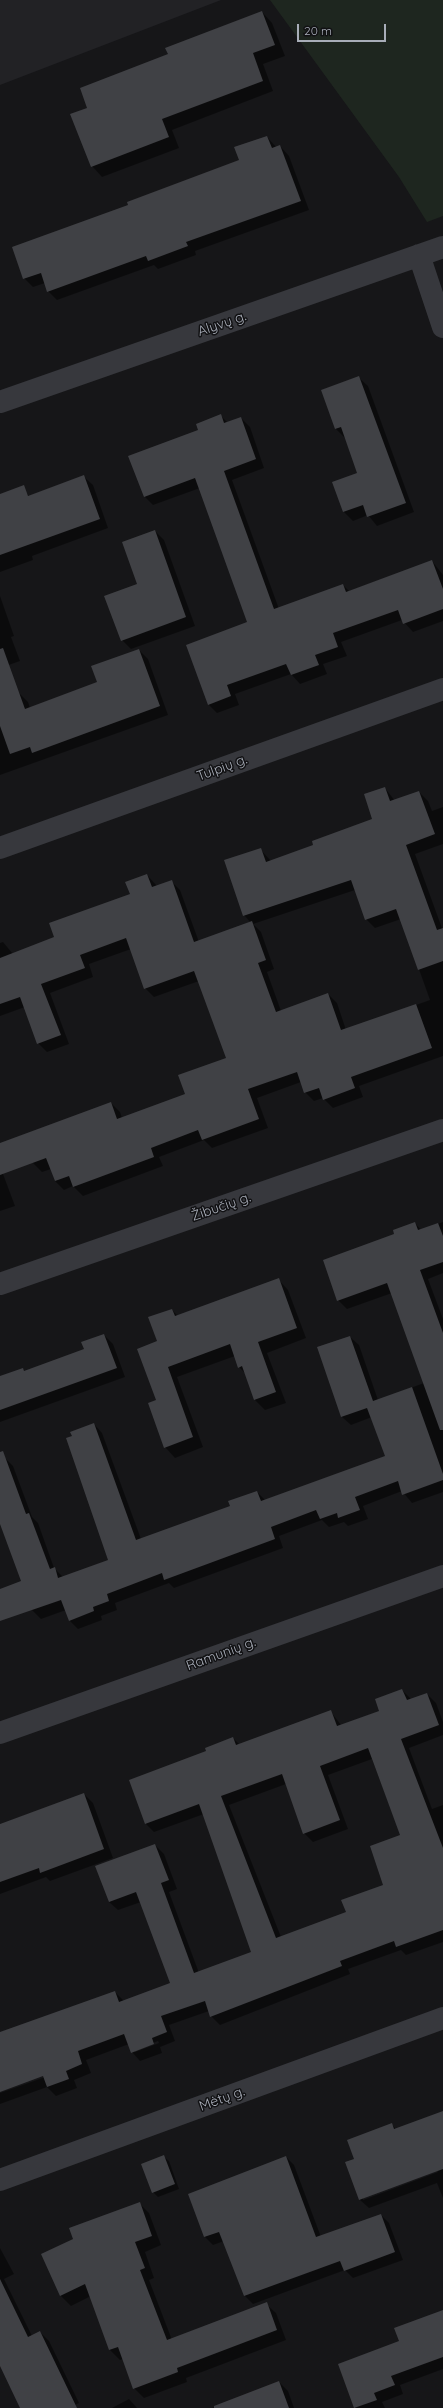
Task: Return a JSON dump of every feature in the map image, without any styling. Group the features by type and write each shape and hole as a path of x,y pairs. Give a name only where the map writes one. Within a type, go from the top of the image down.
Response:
{"street":[{"name":"Alyvų g.","path":"0,402 443,247"},
{"path":"419,255 443,327"},
{"name":"Tulpių g.","path":"0,848 443,689"},
{"name":"Žibučių g.","path":"0,1284 443,1130"},
{"name":"Ramunių g.","path":"0,1733 443,1576"},
{"name":"Mėtų g.","path":"0,2180 443,2018"}],"shaded area":[{"path":"0,0 221,0 0,85"},
{"path":"270,0 443,0 443,216 427,222 399,177"}],"building":[{"path":"262,11 275,45 253,53 263,81 162,119 169,137 91,167 70,114 87,108 80,88 168,54 165,48"},
{"path":"267,136 272,148 280,145 301,201 186,242 188,246 148,261 146,256 47,292 41,273 23,279 12,247 128,205 127,202 239,160 234,147"},
{"path":"359,376 406,503 367,517 363,505 343,512 332,482 357,473 341,427 335,429 321,390"},
{"path":"221,414 224,423 241,417 256,459 224,471 274,609 343,584 346,592 432,560 443,589 443,609 403,624 398,610 333,633 338,647 315,655 319,665 291,675 286,664 227,685 231,696 208,705 186,645 247,622 195,478 144,497 128,456 198,430 196,424"},
{"path":"84,475 100,519 0,555 0,494 24,485 28,496"},
{"path":"155,530 186,617 121,641 104,596 137,584 122,542"},
{"path":"3,648 25,709 97,682 91,666 139,649 160,706 32,753 30,747 10,754 0,726 0,649"},
{"path":"385,787 390,801 419,791 435,834 406,845 437,930 443,928 443,961 418,970 396,909 365,920 351,880 243,916 224,860 261,848 266,862 313,845 312,841 372,819 364,794"},
{"path":"147,874 152,887 172,880 194,942 252,921 266,960 258,963 276,1012 328,993 341,1030 416,1004 432,1048 351,1077 355,1088 323,1100 319,1088 304,1093 297,1072 248,1089 259,1119 202,1140 198,1130 151,1148 154,1157 73,1187 69,1176 55,1181 46,1158 0,1175 0,1143 111,1102 117,1119 185,1094 178,1075 226,1058 194,971 144,989 126,938 80,955 85,968 41,984 61,1035 37,1044 20,997 0,1004 0,958 54,937 49,923 130,894 125,882"},
{"path":"415,1222 418,1230 438,1223 443,1236 443,1262 420,1270 443,1333 443,1430 440,1430 387,1283 337,1301 323,1260 394,1234 393,1230"},
{"path":"279,1278 297,1328 258,1342 276,1392 254,1400 242,1366 238,1368 230,1344 168,1367 193,1437 164,1448 148,1403 156,1400 137,1349 157,1341 148,1317 172,1309 175,1316"},
{"path":"104,1334 117,1368 0,1410 0,1376 23,1368 24,1371 84,1349 81,1342"},
{"path":"350,1336 373,1401 412,1387 443,1474 443,1480 402,1495 398,1481 355,1497 360,1510 338,1518 337,1513 320,1519 316,1510 271,1527 275,1539 164,1580 162,1573 107,1594 109,1601 93,1607 94,1611 69,1621 61,1600 0,1621 0,1589 21,1581 0,1524 0,1452 3,1451 26,1514 29,1513 50,1569 55,1567 58,1578 108,1560 66,1438 72,1436 70,1432 94,1423 136,1540 230,1506 228,1501 257,1491 261,1501 385,1456 367,1408 341,1417 317,1347"},
{"path":"402,1689 407,1700 427,1693 439,1725 401,1739 443,1848 443,1930 396,1947 394,1941 340,1961 342,1966 210,2017 205,2001 161,2016 167,2032 152,2038 154,2044 131,2053 124,2034 78,2051 82,2064 66,2071 69,2079 47,2087 43,2076 0,2092 0,2032 115,1991 119,2002 170,1983 136,1892 109,1902 95,1866 155,1844 169,1880 161,1883 194,1973 251,1952 199,1804 145,1824 129,1780 206,1751 205,1748 233,1737 236,1745 331,1710 337,1726 379,1711 375,1699","holes":["368,1748 400,1835 370,1846 383,1885 341,1900 346,1912 276,1938 221,1796 282,1774 303,1834 340,1820 320,1766"]},
{"path":"84,1793 104,1849 40,1873 39,1868 0,1882 0,1824"},
{"path":"443,2111 443,2169 359,2200 345,2162 354,2159 347,2140 392,2123 394,2129"},
{"path":"164,2155 175,2184 152,2193 141,2164"},
{"path":"286,2156 316,2237 381,2214 395,2252 344,2271 340,2261 244,2296 219,2232 204,2237 188,2194"},
{"path":"140,2202 152,2236 135,2242 145,2268 140,2270 167,2340 267,2302 277,2330 177,2368 178,2372 133,2389 118,2347 109,2350 85,2284 60,2296 41,2254 73,2239 69,2228"},
{"path":"0,2279 28,2337 40,2331 77,2408 20,2408 0,2366"},
{"path":"443,2310 443,2357 391,2376 395,2385 374,2393 377,2400 354,2408 338,2364 399,2341 394,2328"},
{"path":"279,2381 289,2408 214,2408 214,2406"}]}
